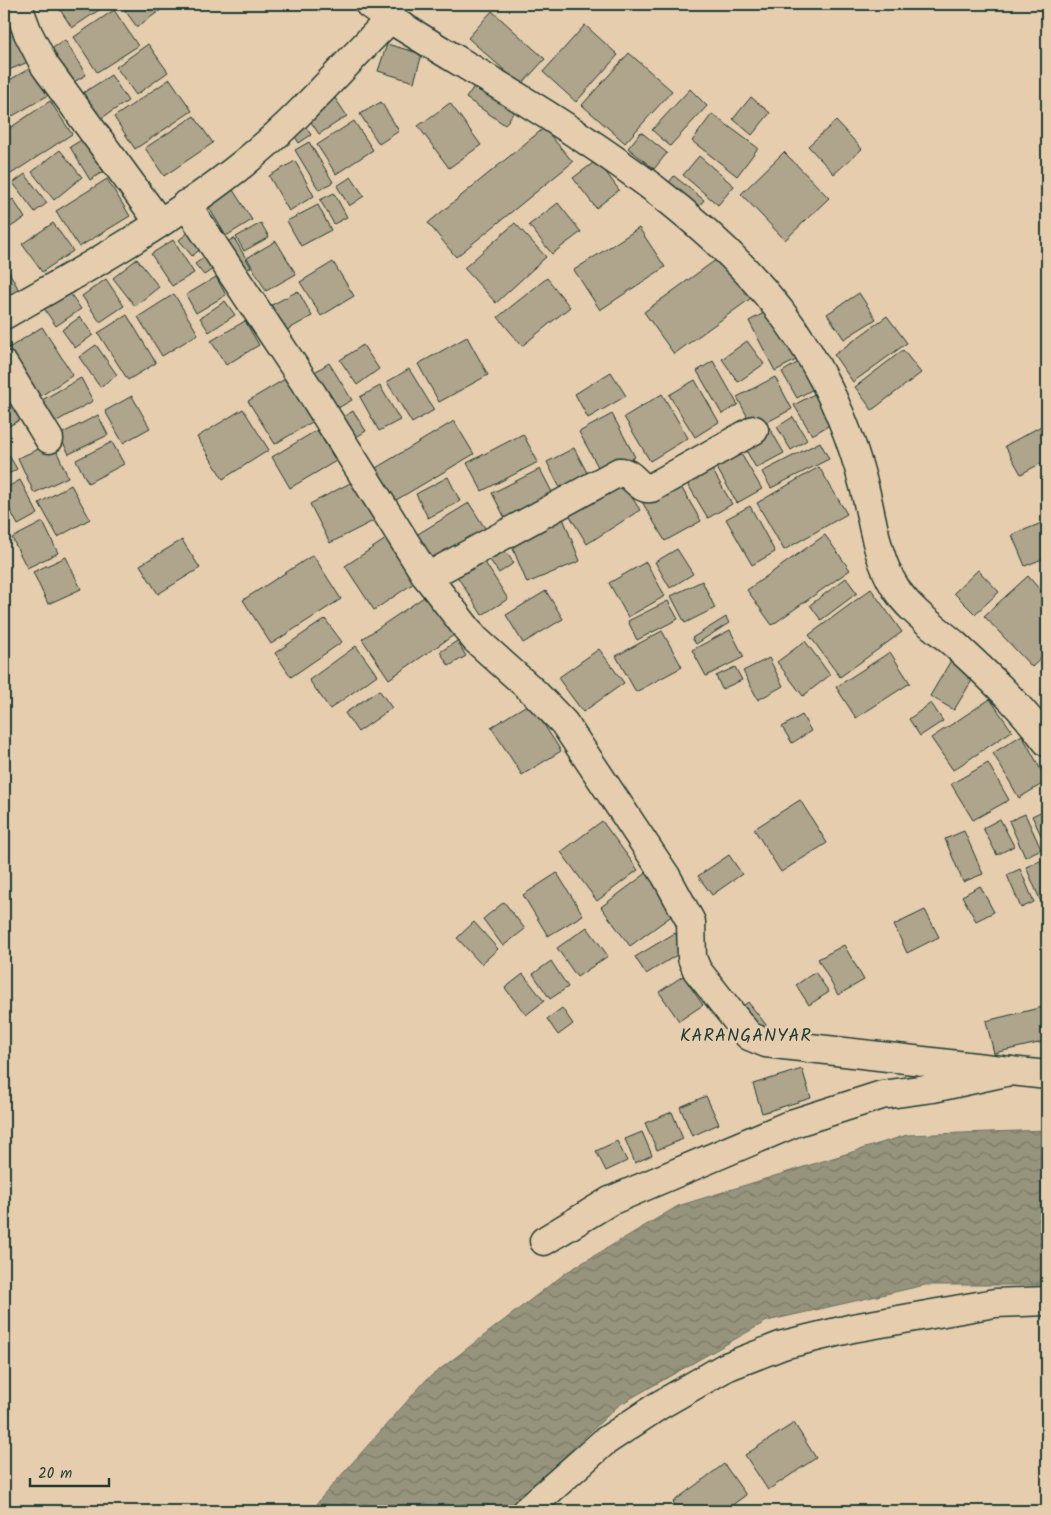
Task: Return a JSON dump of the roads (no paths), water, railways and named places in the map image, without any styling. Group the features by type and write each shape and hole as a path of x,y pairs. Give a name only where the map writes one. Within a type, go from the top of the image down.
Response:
{"street":[{"path":"17,4 28,33 45,66 160,222"},
{"path":"4,315 80,272 160,222 235,170 270,140 380,12 604,154 707,230 744,268 807,350 831,395 863,482 882,562 896,589 916,612 1010,697 1047,742"},
{"path":"186,204 311,392 427,577 475,639 546,702 564,724 687,912 691,922 692,958 697,970 749,1036 766,1043 1047,1075"},
{"path":"4,365 48,439"},
{"path":"427,577 619,472 627,472 643,487 651,488 754,430"},
{"path":"544,1240 610,1201 794,1123 882,1095 933,1088 1010,1071"},
{"path":"526,1511 604,1442 658,1406 726,1367 784,1346 862,1326 995,1303 1047,1302"}],"water":[{"path":"1047,1130 1047,1285 925,1285 767,1321 619,1405 506,1511 312,1511 322,1497 426,1380 567,1272 678,1206 907,1135"}],"district":[{"name":"KARANGANYAR","path":"746,1036"}]}
